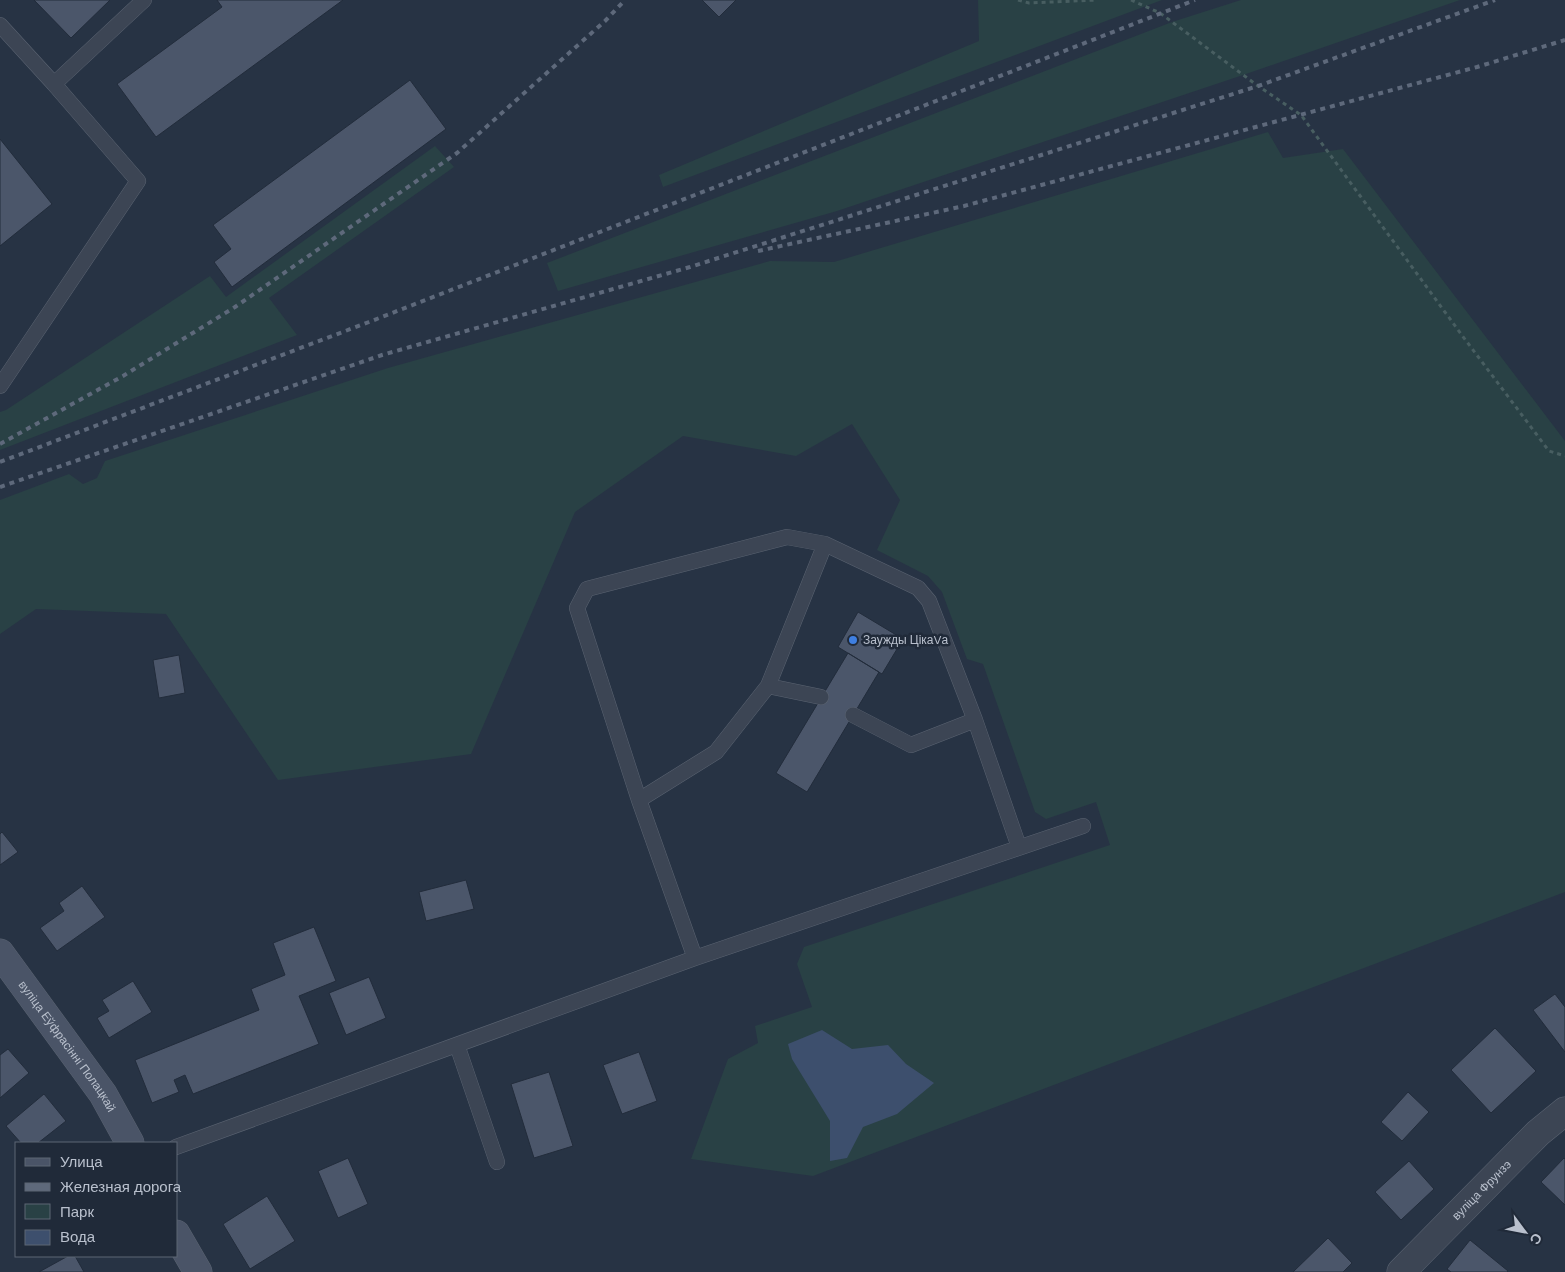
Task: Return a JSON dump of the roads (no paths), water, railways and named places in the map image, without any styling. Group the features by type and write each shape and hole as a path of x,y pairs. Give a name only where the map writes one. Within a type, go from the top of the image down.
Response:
{"main road":[{"name":"вуліца Еўфрасінні Полацкай","path":"0,953 103,1094 129,1142"},
{"path":"178,1237 198,1272"}],"street":[{"name":"вуліца Фрунзэ","path":"1401,1272 1538,1133 1565,1111"}],"lane":[{"path":"54,84 144,0"},
{"path":"0,25 138,181 0,386"},
{"path":"696,958 639,800 577,608 587,589 787,536 825,544 918,588 928,601 975,720 1019,847"},
{"path":"639,800 716,752 768,686 825,544"},
{"path":"768,686 821,698"},
{"path":"853,715 911,745 975,720"},
{"path":"178,1146 696,958 1083,826"},
{"path":"457,1045 497,1162"}],"water":[{"path":"822,1030 852,1049 888,1045 906,1064 934,1083 897,1114 863,1127 847,1158 830,1161 830,1121 792,1059 788,1044"}],"railway":[{"path":"0,444 123,376 235,307 457,153 605,21 625,0"},
{"path":"0,462 369,322 1195,0"},
{"path":"0,487 382,355 690,267 1258,86 1495,0"},
{"path":"758,251 964,206 1477,67 1565,40"}],"place":[{"name":"Заужды ЦікаVа","path":"853,640"}]}
